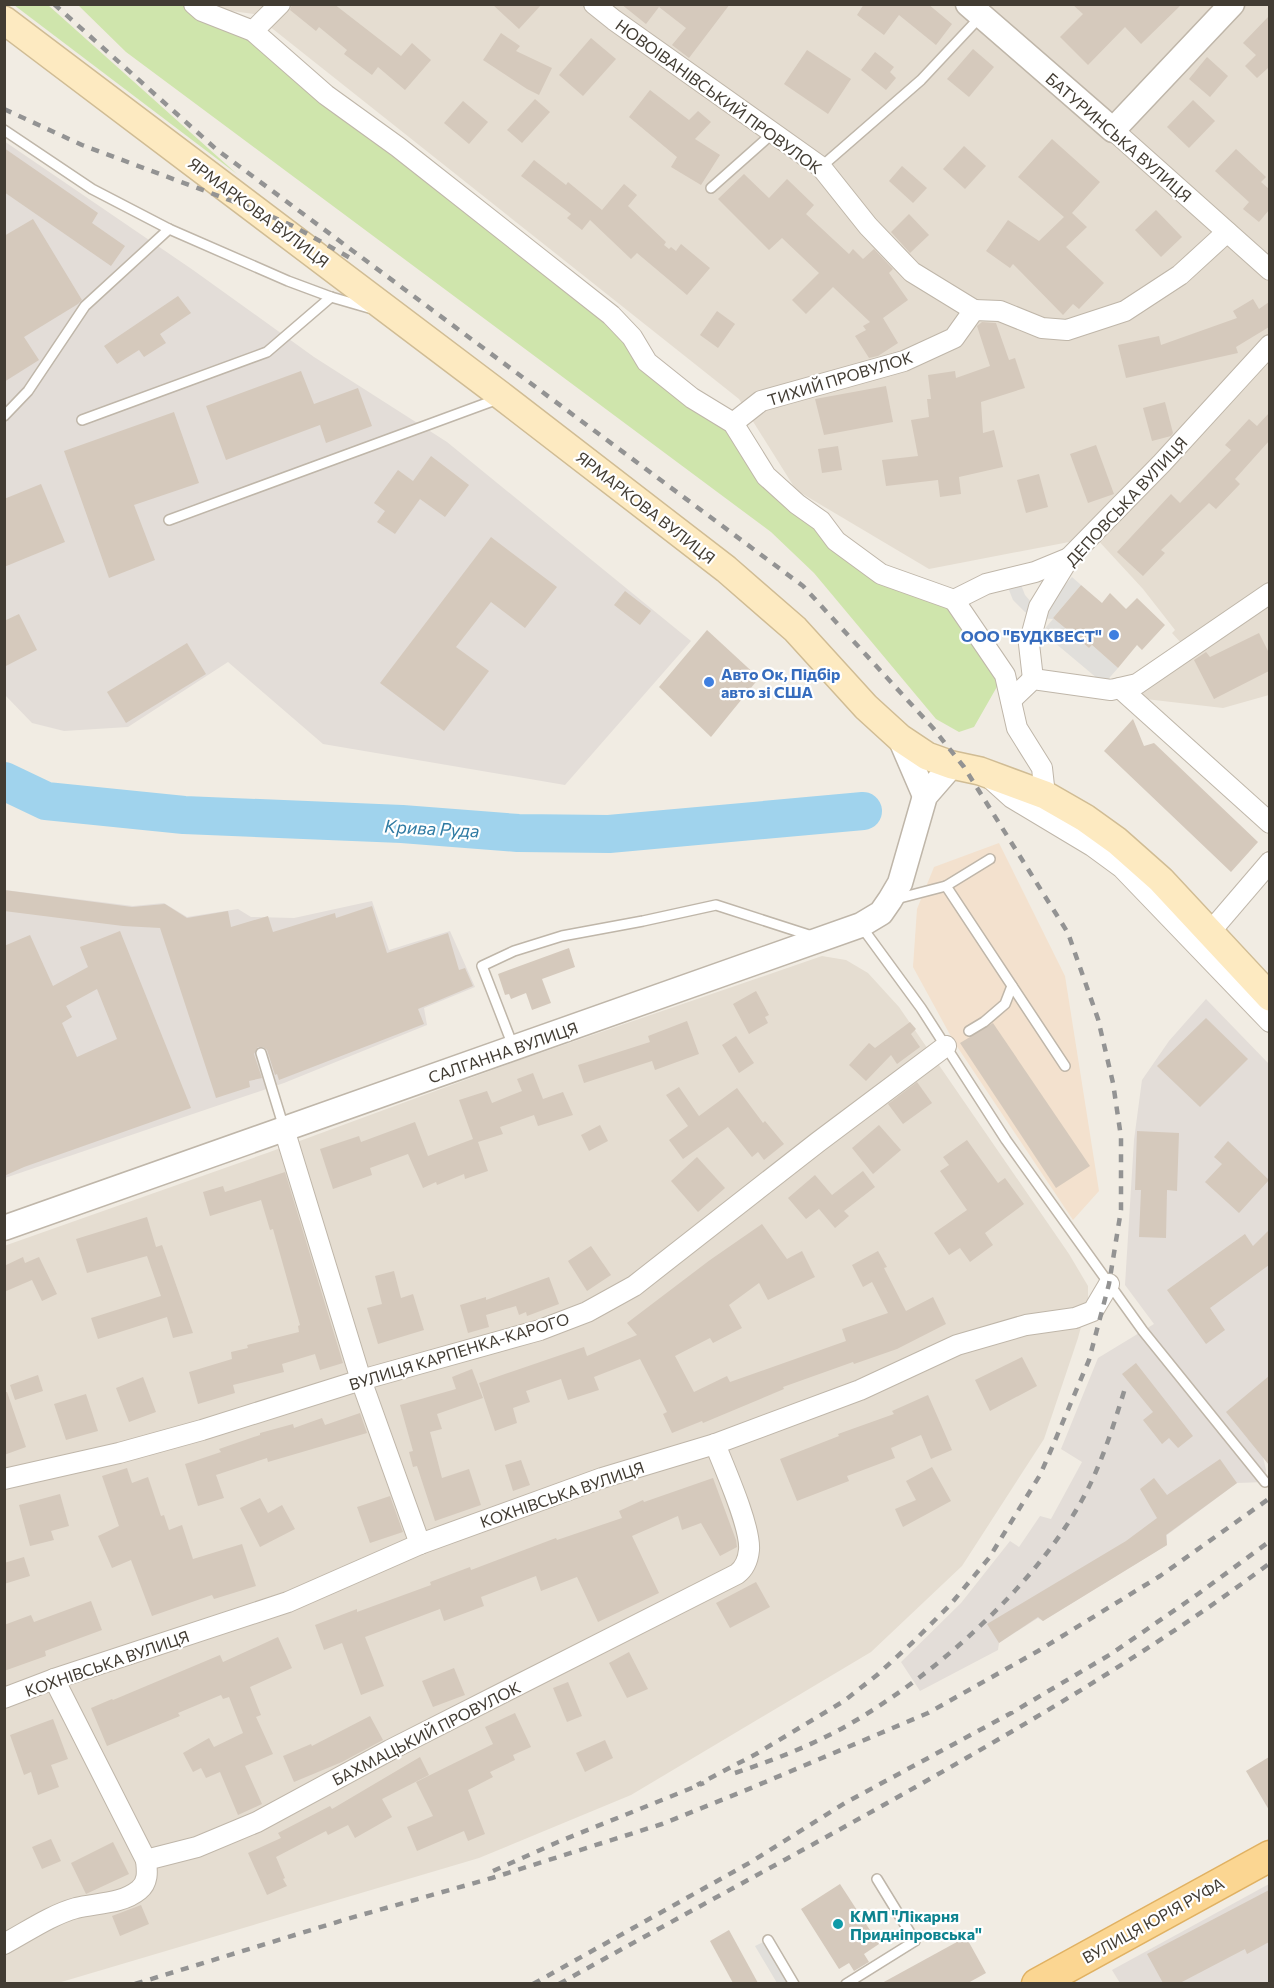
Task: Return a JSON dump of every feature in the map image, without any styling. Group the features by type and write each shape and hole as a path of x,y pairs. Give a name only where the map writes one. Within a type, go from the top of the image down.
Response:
{"main road":[{"name":"ЯРМАРКОВА ВУЛИЦЯ","path":"4,20 503,397 726,569 795,629 866,707 900,738 927,756 952,765 980,771 1045,795 1085,818 1117,841 1161,880 1269,997"},
{"name":"ВУЛИЦЯ ЮРІЯ РУФА","path":"1037,1983 1269,1856"}],"street":[{"path":"194,4 202,11 253,31 326,95 398,147 611,315 632,337 647,362 692,398 733,423 766,476 797,504 821,521 836,541 881,574 954,600 979,640 1005,675 1017,728 1042,768 1045,795"},
{"path":"253,31 280,4"},
{"name":"НОВОІВАНІВСЬКИЙ ПРОВУЛОК","path":"594,4 614,21 821,167 868,226 912,272 974,310"},
{"path":"1113,130 1232,4"},
{"name":"БАТУРИНСЬКА ВУЛИЦЯ","path":"974,10 1113,130 1269,270"},
{"path":"974,310 1000,311 1042,328 1067,330 1125,311 1180,275 1227,232"},
{"name":"ТИХИЙ ПРОВУЛОК","path":"733,423 761,401 904,361 954,338 974,310"},
{"name":"ДЕПОВСЬКА ВУЛИЦЯ","path":"1034,679 1029,644 1039,607 1069,558 1162,463 1269,345"},
{"path":"954,600 986,584 1035,572 1069,558"},
{"path":"1011,700 1034,679 1111,690 1137,684 1269,593"},
{"path":"1120,688 1269,823"},
{"path":"900,738 925,796"},
{"name":"САЛГАННА ВУЛИЦЯ","path":"4,1228 861,925 881,913 900,883 925,796 952,765"},
{"path":"980,771 1012,798 1092,846 1122,868 1269,1022"},
{"path":"1210,932 1269,862"},
{"name":"ВУЛИЦЯ КАРПЕНКА-КАРОГО","path":"4,1479 119,1453 202,1430 361,1380 540,1330 587,1312 624,1291 946,1046"},
{"path":"284,1129 361,1380 420,1544"},
{"name":"КОХНІВСЬКА ВУЛИЦЯ","path":"4,1698 54,1679 288,1602 420,1544 602,1478 715,1444 860,1390 957,1345 1026,1326 1075,1318 1093,1311 1109,1284"},
{"name":"БАХМАЦЬКИЙ ПРОВУЛОК","path":"146,1860 197,1847 257,1822 400,1745 737,1574 745,1568 749,1549 729,1478 715,1444"},
{"path":"4,1944 76,1908 121,1900 141,1889 148,1875 146,1860 54,1679"}],"lane":[{"path":"821,167 921,80 974,10"},
{"path":"4,130 92,189 169,229 288,281 331,297 394,315"},
{"path":"711,188 773,133"},
{"path":"4,416 28,391 85,306 169,229"},
{"path":"82,420 267,352 331,297"},
{"path":"169,520 503,397"},
{"path":"890,900 946,886 990,859"},
{"path":"946,886 1065,1066"},
{"path":"514,1048 482,966 514,951 562,936 716,905 823,939"},
{"path":"861,925 946,1046 1006,1140 1143,1331 1265,1482"},
{"path":"969,1031 984,1022 1005,1004 1012,986"},
{"path":"261,1053 284,1129"},
{"path":"846,1983 915,1941 877,1879"},
{"path":"768,1940 794,1983"}],"shaded area":[{"path":"213,5 1269,5 1269,695 1223,708 1137,698 1182,644 1172,633 1175,630 1143,589 1095,537 929,569 796,490 739,399 254,14 217,9"},
{"path":"4,141 193,270 314,357 447,442 691,641 565,785 323,744 228,662 128,727 64,731 32,723 5,695"},
{"path":"1018,577 1025,595 1031,602 1046,606 1072,577 1081,585 1053,618 1089,648 1092,645 1118,668 1104,684 1042,632 1053,619 1036,618 1025,612 1013,600 1005,580"},
{"path":"999,843 1065,976 1099,1191 1073,1220 954,1042 913,967 917,909 934,867"},
{"path":"5,890 133,906 164,903 187,917 238,909 251,917 294,918 372,901 389,950 450,931 475,987 424,1008 427,1025 284,1083 5,1178"},
{"path":"822,956 846,960 868,973 899,1007 1069,1254 1088,1286 1088,1301 1078,1338 1044,1439 962,1566 871,1652 631,1795 479,1858 58,1983 5,1983 4,1246 514,1062"},
{"path":"1206,999 1269,1064 1270,1451 1263,1457 1266,1470 1265,1482 1237,1483 1167,1535 1167,1545 1043,1621 1038,1618 999,1643 998,1650 920,1691 901,1662 961,1603 1010,1541 1019,1547 1040,1516 1051,1519 1082,1462 1061,1449 1098,1358 1154,1324 1125,1285 1134,1140 1142,1080 1169,1041"},
{"path":"1269,1884 1269,1983 1120,1983 1112,1970"},
{"path":"768,1940 794,1983 777,1983 755,1946"}],"green space":[{"path":"14,5 48,5 237,174"},
{"path":"78,5 189,5 251,35 608,317 728,426 837,546 953,606 1002,678 974,727 959,732 936,719 814,573 771,532 126,52"}],"building":[{"path":"292,4 334,4 401,56 412,43 431,60 405,90 378,67 372,75 344,54 347,50 319,27 316,31 290,10"},
{"path":"492,4 542,4 519,29"},
{"path":"621,4 730,4 689,58 672,45 686,28 659,7 646,24"},
{"path":"864,4 928,4 952,24 936,45 899,15 884,35 857,15"},
{"path":"1072,4 1182,4 1141,44 1125,27 1088,65 1060,37 1083,14"},
{"path":"1269,16 1269,69 1257,78 1245,66 1256,55 1243,43"},
{"path":"501,33 520,46 516,51 552,68 539,95 483,60"},
{"path":"591,38 616,59 583,96 559,75"},
{"path":"973,49 994,67 969,97 947,79"},
{"path":"807,50 851,79 828,114 784,84"},
{"path":"875,52 894,67 890,72 896,78 886,90 861,70"},
{"path":"1207,57 1228,76 1210,97 1189,79"},
{"path":"650,90 689,120 698,111 711,122 695,139 720,155 701,185 671,167 677,157 629,117"},
{"path":"535,99 550,112 522,143 507,130"},
{"path":"1193,100 1215,121 1189,148 1167,127"},
{"path":"463,101 488,122 469,144 444,123"},
{"path":"1052,139 1100,182 1072,213 1087,227 1066,247 1104,283 1079,309 1073,304 1063,315 1013,264 1010,268 986,251 1008,220 1039,241 1064,217 1018,177"},
{"path":"964,146 986,166 965,189 943,169"},
{"path":"4,148 98,213 92,223 125,246 111,266 4,192"},
{"path":"1236,149 1266,177 1261,182 1269,189 1269,210 1259,222 1243,209 1249,202 1215,171"},
{"path":"534,160 566,185 568,182 602,210 624,184 637,195 628,206 666,242 664,245 676,251 681,244 710,268 687,295 637,253 631,259 590,220 582,230 567,218 571,214 521,176"},
{"path":"902,166 927,188 913,203 889,181"},
{"path":"744,174 769,198 787,179 814,205 806,214 849,254 853,249 863,259 874,249 893,269 889,273 908,300 883,318 898,343 878,356 869,358 855,336 866,330 863,326 870,322 833,287 806,314 792,300 819,273 782,238 769,250 718,199"},
{"path":"1156,210 1182,237 1161,257 1135,230"},
{"path":"909,214 929,235 910,253 891,232"},
{"path":"33,219 82,300 24,337 39,360 4,382 4,236"},
{"path":"178,296 191,313 160,334 166,343 144,357 139,350 117,364 104,346"},
{"path":"1253,299 1259,309 1269,302 1269,327 1236,347 1238,353 1126,378 1118,345 1159,336 1161,345 1237,318 1233,311"},
{"path":"717,311 735,324 718,348 700,335"},
{"path":"982,322 996,323 1009,360 1015,358 1025,388 981,402 983,433 994,430 1003,467 959,477 961,494 940,497 938,480 886,486 882,460 918,456 911,420 929,417 927,399 931,399 928,375 955,371 956,378 990,366 977,326"},
{"path":"301,371 314,404 358,388 372,426 326,443 320,425 226,460 206,406"},
{"path":"886,386 893,422 824,435 815,399"},
{"path":"1165,402 1173,433 1171,436 1152,441 1143,408"},
{"path":"174,412 199,483 134,505 155,560 109,578 64,451"},
{"path":"1269,413 1269,441 1235,479 1240,484 1216,509 1209,503 1161,550 1165,553 1143,576 1117,552 1171,494 1180,503 1231,450 1225,445 1249,419 1257,426"},
{"path":"1096,445 1114,494 1088,503 1070,454"},
{"path":"838,446 842,470 822,473 818,449"},
{"path":"431,456 469,485 445,517 420,499 395,534 377,522 385,511 374,503 398,470 413,481"},
{"path":"1039,474 1048,507 1026,513 1017,480"},
{"path":"41,484 65,542 4,567 4,499"},
{"path":"491,537 557,587 525,628 491,602 456,647 489,671 444,731 380,683"},
{"name":"ООО \"БУДКВЕСТ\"","path":"1081,585 1102,603 1110,593 1126,609 1137,598 1165,625 1142,650 1137,645 1118,668 1092,645 1089,648 1053,618"},
{"path":"625,591 651,611 640,625 614,605"},
{"path":"19,614 37,650 4,667 4,621"},
{"name":"Авто Ок, Підбір авто зі США","path":"707,630 759,678 711,737 659,687"},
{"path":"1259,633 1269,653 1269,671 1214,699 1194,660 1206,652 1210,657"},
{"path":"187,643 206,674 126,723 107,692"},
{"path":"1133,719 1144,746 1154,743 1258,842 1231,872 1104,751"},
{"path":"4,890 132,907 165,904 187,918 228,911 231,927 268,916 273,932 335,913 336,918 372,906 387,953 448,933 459,970 465,968 473,986 418,1009 424,1024 279,1080 277,1074 275,1075 267,1050 258,1047 254,1054 262,1078 249,1081 250,1087 216,1098 160,928 123,926 4,911"},
{"path":"120,931 191,1108 4,1176 4,946 30,935 53,986 88,967 80,947","holes":["97,989 117,1039 77,1057 62,1023 72,1017 66,1006"]},
{"path":"569,948 575,967 542,979 551,1003 532,1010 526,993 511,999 509,994 505,995 498,974"},
{"path":"756,991 769,1015 765,1017 768,1023 749,1034 733,1004"},
{"path":"1206,1018 1248,1059 1200,1107 1157,1066"},
{"path":"687,1021 699,1054 655,1070 652,1061 584,1083 578,1065 650,1042 648,1036"},
{"path":"910,1022 916,1029 911,1034 920,1047 897,1064 891,1055 866,1081 849,1065 869,1043 875,1048"},
{"path":"993,1023 1090,1166 1056,1188 960,1043"},
{"path":"736,1036 754,1063 739,1073 722,1045"},
{"path":"533,1073 543,1099 563,1092 573,1115 538,1126 534,1115 500,1127 503,1134 478,1142 488,1171 465,1179 464,1174 423,1188 408,1154 370,1168 372,1175 333,1189 320,1149 359,1136 361,1142 415,1122 428,1156 473,1139 459,1100 487,1091 492,1103 522,1091 517,1079"},
{"path":"917,1082 932,1103 903,1124 888,1104"},
{"path":"679,1087 699,1116 737,1088 763,1123 765,1121 784,1144 764,1160 758,1152 752,1157 728,1127 683,1159 669,1140 688,1126 666,1095"},
{"path":"600,1125 608,1141 589,1151 581,1135"},
{"path":"879,1125 901,1150 873,1174 852,1148"},
{"path":"1137,1131 1179,1133 1177,1191 1167,1190 1166,1238 1139,1237 1141,1190 1135,1190"},
{"path":"967,1140 998,1183 1005,1178 1024,1204 985,1233 993,1245 970,1262 960,1248 949,1255 934,1233 967,1210 940,1171 949,1165 943,1157"},
{"path":"1228,1141 1269,1180 1239,1213 1205,1182 1222,1164 1214,1157"},
{"path":"697,1157 725,1188 698,1212 671,1181"},
{"path":"863,1171 875,1187 844,1211 849,1216 835,1228 819,1209 806,1219 788,1198 815,1175 832,1195"},
{"path":"285,1172 343,1363 320,1370 315,1354 282,1364 284,1372 233,1385 235,1393 198,1404 189,1372 232,1359 231,1352 248,1348 247,1345 299,1332 298,1326 300,1325 273,1229 270,1230 261,1200 210,1216 203,1192 223,1186 225,1192"},
{"path":"147,1217 156,1247 162,1245 193,1333 173,1338 167,1317 98,1339 91,1318 161,1296 147,1256 87,1273 76,1239"},
{"path":"762,1224 787,1259 802,1251 815,1277 768,1300 759,1283 729,1305 742,1328 713,1343 710,1338 675,1356 694,1392 727,1376 730,1382 846,1341 842,1329 888,1313 872,1282 863,1287 852,1265 878,1251 906,1311 933,1297 946,1324 897,1349 783,1387 784,1389 703,1423 702,1421 672,1433 663,1414 667,1412 640,1359 594,1377 599,1390 568,1400 561,1379 526,1391 530,1402 513,1408 517,1423 495,1431 479,1383 584,1347 587,1356 637,1335 627,1323"},
{"path":"1269,1230 1269,1265 1210,1308 1225,1330 1206,1344 1167,1290 1245,1234 1253,1246"},
{"path":"591,1246 611,1275 587,1291 568,1261"},
{"path":"23,1257 25,1263 39,1257 57,1294 42,1301 32,1280 4,1292 4,1266"},
{"path":"394,1271 401,1298 413,1294 424,1330 378,1344 367,1308 382,1304 375,1276"},
{"path":"549,1277 559,1304 527,1316 526,1312 519,1315 516,1306 486,1315 489,1327 468,1333 460,1305 486,1297 486,1300"},
{"path":"1022,1357 1037,1386 990,1411 975,1380"},
{"path":"1136,1363 1193,1436 1178,1448 1169,1438 1162,1444 1143,1420 1153,1412 1122,1374"},
{"path":"472,1369 483,1398 437,1414 442,1429 430,1432 442,1478 469,1469 481,1505 435,1521 417,1466 413,1467 409,1452 413,1451 400,1405 456,1389 452,1377"},
{"path":"38,1375 43,1391 15,1400 10,1385"},
{"path":"1269,1376 1269,1465 1226,1412"},
{"path":"143,1377 156,1412 129,1422 116,1388"},
{"path":"4,1392 7,1392 26,1447 4,1455"},
{"path":"86,1394 98,1431 66,1440 54,1404"},
{"path":"928,1395 952,1450 931,1459 921,1435 891,1448 895,1458 847,1476 849,1481 797,1501 780,1459 839,1436 838,1434 894,1414 892,1411"},
{"path":"360,1413 367,1433 268,1462 267,1458 216,1475 224,1498 198,1506 185,1464 221,1452 219,1449 260,1435 260,1433 293,1424 294,1428 322,1418 325,1425"},
{"path":"1220,1459 1237,1483 1166,1535 1167,1545 1043,1621 1038,1617 999,1643 987,1624 1126,1541 1157,1518 1140,1489 1154,1478 1167,1495"},
{"path":"521,1460 530,1485 513,1491 505,1465"},
{"path":"932,1467 951,1501 903,1527 895,1509 916,1500 906,1481"},
{"path":"127,1468 132,1483 148,1477 161,1516 164,1515 169,1530 182,1525 193,1559 242,1544 256,1586 214,1599 212,1595 152,1616 131,1560 112,1568 98,1536 119,1526 102,1476"},
{"path":"713,1478 737,1547 720,1556 701,1523 682,1530 678,1516 632,1536 659,1593 598,1622 577,1577 541,1591 536,1576 481,1597 484,1606 444,1621 440,1609 365,1637 384,1686 361,1695 342,1643 324,1650 315,1625 431,1585 430,1582 470,1567 471,1570 556,1538 557,1540 622,1518 619,1511 643,1500 644,1502"},
{"path":"60,1494 69,1526 51,1531 54,1540 30,1546 19,1505"},
{"path":"390,1496 403,1532 370,1543 357,1507"},
{"path":"260,1498 268,1513 282,1505 295,1529 260,1547 240,1508"},
{"path":"24,1557 30,1576 4,1584 4,1563"},
{"path":"756,1582 770,1607 730,1628 716,1603"},
{"path":"91,1601 102,1630 45,1651 46,1656 4,1671 4,1625 31,1615 34,1622"},
{"path":"278,1637 292,1668 250,1687 261,1715 256,1717 273,1754 245,1766 262,1804 238,1815 220,1772 206,1778 201,1768 193,1772 183,1753 209,1738 214,1747 243,1733 229,1697 223,1699 221,1695 178,1713 180,1716 107,1746 91,1708 220,1655 223,1662"},
{"path":"629,1652 648,1689 627,1698 609,1663"},
{"path":"454,1668 465,1695 433,1707 422,1681"},
{"path":"568,1682 582,1716 567,1722 553,1688"},
{"path":"515,1713 531,1747 513,1755 515,1760 490,1772 493,1777 468,1790 485,1834 468,1841 464,1831 417,1851 407,1827 433,1816 416,1782 493,1744 485,1727"},
{"path":"370,1716 383,1740 342,1762 294,1782 283,1756 311,1744 312,1746"},
{"path":"53,1719 68,1759 51,1765 59,1787 38,1795 31,1772 24,1775 10,1735"},
{"path":"605,1740 613,1758 585,1772 576,1753"},
{"path":"420,1757 429,1775 382,1799 392,1817 355,1838 348,1825 328,1835 326,1831 276,1857 287,1886 267,1895 248,1853 281,1838 278,1833 330,1806 332,1809"},
{"path":"1269,1757 1269,1810 1246,1771"},
{"path":"51,1839 61,1861 42,1869 32,1847"},
{"path":"113,1842 129,1874 86,1894 71,1863"},
{"name":"КМП \"Лікарня Придніпровська\"","path":"840,1884 879,1944 864,1954 869,1962 854,1971 849,1963 839,1969 801,1909"},
{"path":"1269,1890 1269,1942 1247,1954 1245,1949 1180,1983 1163,1983 1147,1954"},
{"path":"141,1905 149,1924 120,1936 112,1916"},
{"path":"729,1930 758,1983 733,1983 710,1941"},
{"path":"966,1937 986,1973 968,1983 882,1983"}],"waterway":[{"name":"Крива Руда","path":"4,781 46,801 184,815 402,824 518,833 609,834 863,811"}],"railway":[{"path":"54,4 216,149 803,586 933,728 964,767 1068,933 1098,1019 1113,1083 1121,1137 1121,1210 1109,1284 1089,1360 1051,1450 1040,1475 989,1558 950,1605 913,1642 844,1701 756,1754 697,1785"},
{"path":"4,109 82,145 259,211 293,226 354,260"},
{"path":"735,1773 821,1739 881,1705 947,1655 1010,1597 1062,1533 1082,1500 1102,1458 1126,1385"},
{"path":"135,1984 347,1919 492,1878 662,1824 928,1713 1038,1651 1160,1576 1270,1498"},
{"path":"533,1984 751,1862 845,1803 1013,1712 1111,1654 1270,1541"},
{"path":"559,1984 866,1815 1046,1712 1160,1640 1270,1563"},
{"path":"493,1871 704,1783"}],"place":[{"name":"ООО \"БУДКВЕСТ\"","path":"1114,635"},
{"name":"Авто Ок, Підбір авто зі США","path":"709,682"},
{"name":"КМП \"Лікарня Придніпровська\"","path":"838,1924"}]}
